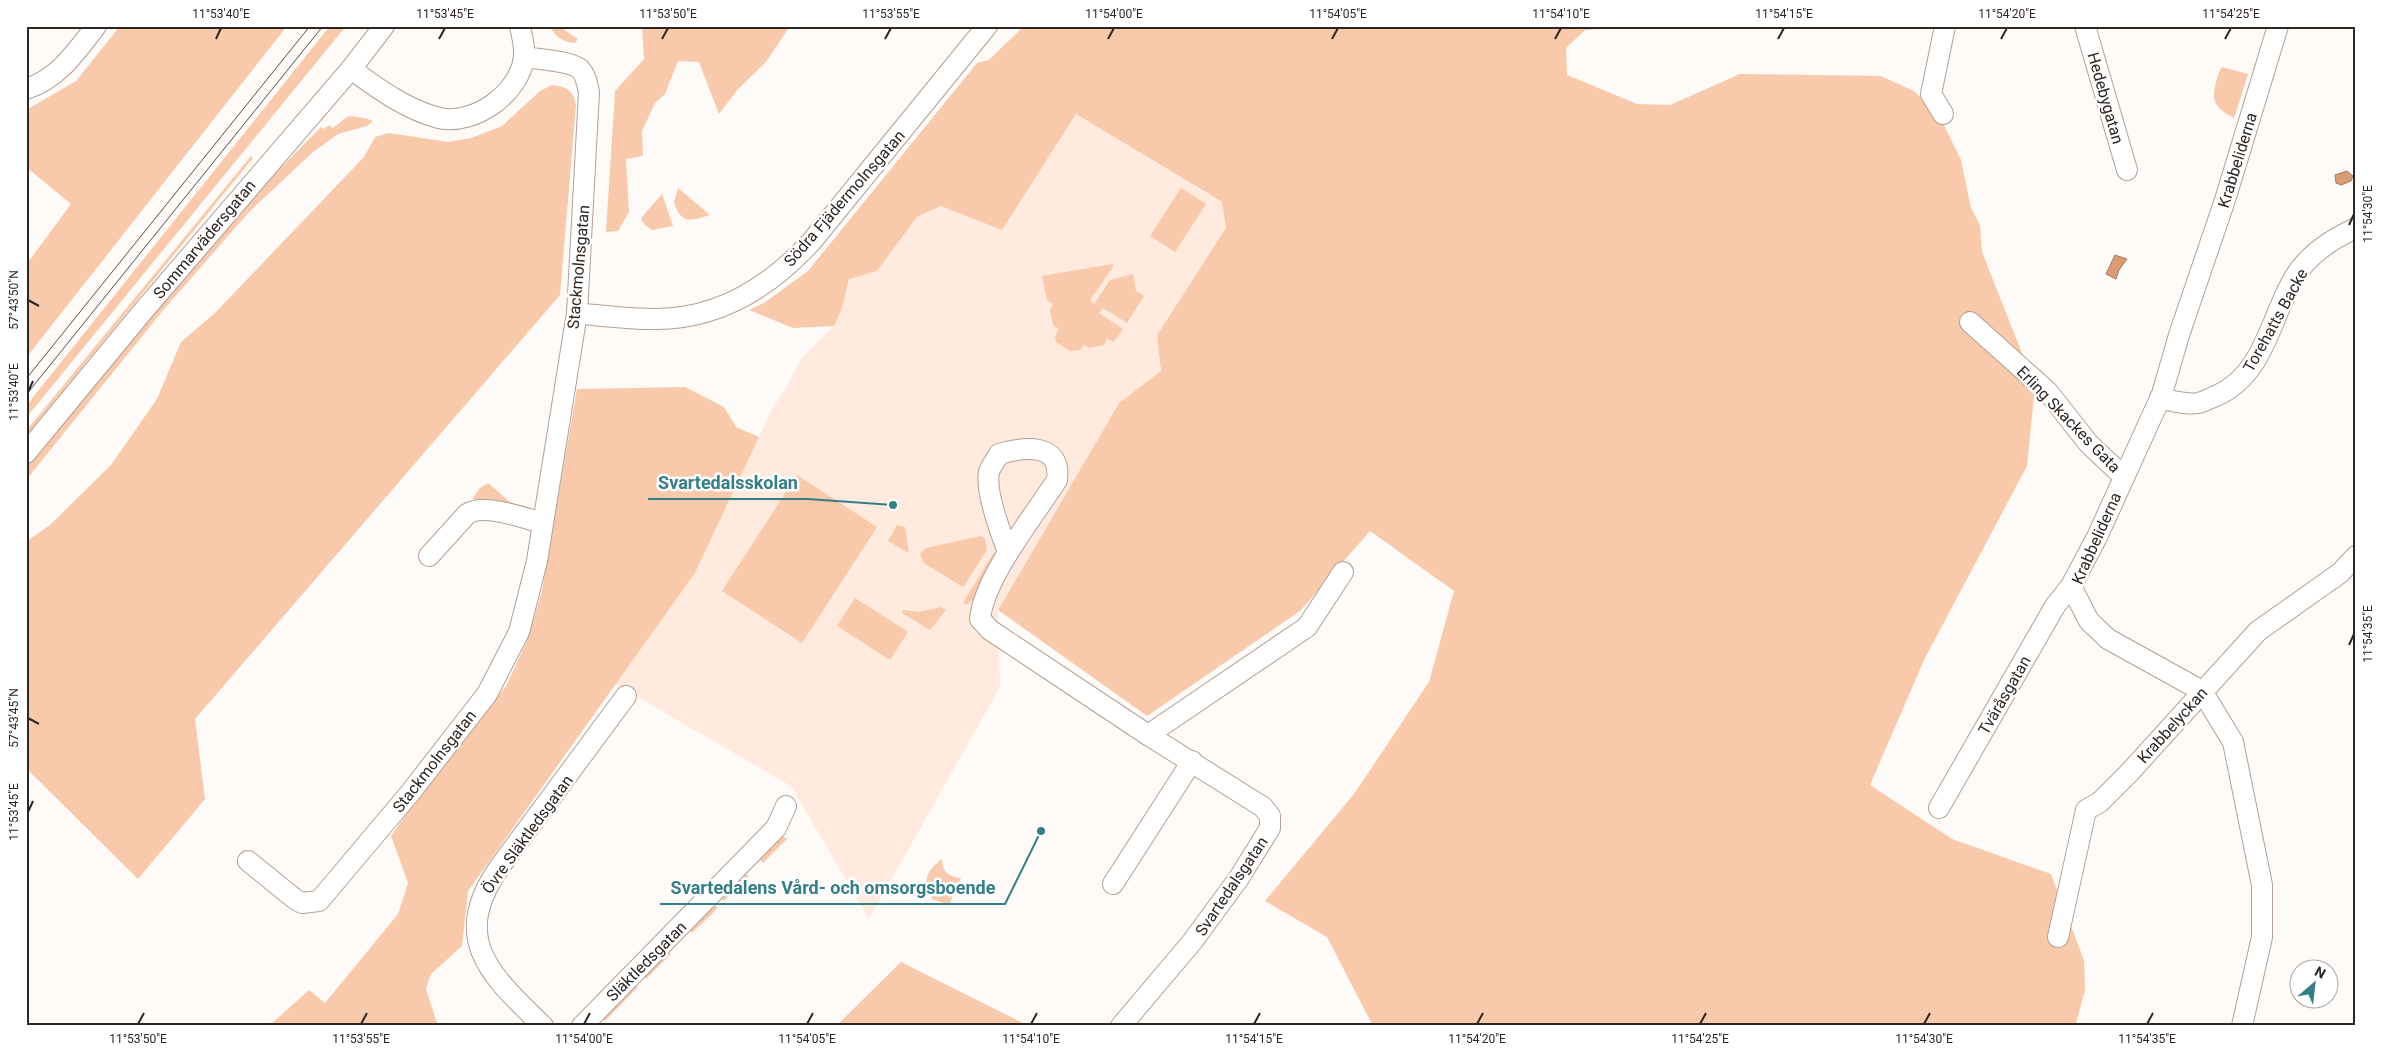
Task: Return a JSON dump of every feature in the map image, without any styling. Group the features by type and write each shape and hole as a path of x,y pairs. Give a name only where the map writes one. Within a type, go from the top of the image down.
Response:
{"street":[{"path":"26,89 40,85 61,68 74,56 96,26"},
{"name":"Sommarvädersgatan","path":"26,454 144,310 352,69 384,26"},
{"path":"352,69 392,96 424,113 441,118 459,118 480,112 497,101 520,73 524,57 520,26"},
{"name":"Södra Fjädermolnsgatan","path":"577,313 654,320 690,315 722,306 752,293 795,259 812,241 987,26"},
{"path":"1944,114 1931,94 1946,26"},
{"name":"Hedebygatan","path":"2085,26 2127,170"},
{"name":"Krabbeliderna","path":"2242,1026 2262,937 2262,885 2233,742 2202,691 2108,639 2089,621 2071,586 2097,538 2160,398 2225,200 2278,26"},
{"name":"Stackmolnsgatan","path":"248,861 302,903 320,901 410,793 486,694 519,632 543,523 577,313 588,102 587,81 580,69 571,65 524,57"},
{"name":"Torehatts Backe","path":"2160,398 2178,402 2199,403 2225,392 2241,380 2262,351 2295,277 2321,247 2356,228"},
{"name":"Erling Skackes Gata","path":"1970,322 2048,392 2090,444 2124,476"},
{"name":"Svartedalsgatan","path":"1008,552 991,496 989,472 999,454 1018,449 1042,451 1053,457 1058,468 1056,480 1008,552 981,604 980,619 990,630 1148,735 1263,807 1270,816 1270,828 1239,878 1192,942 1121,1026"},
{"path":"429,556 467,514 474,510 487,510 543,523"},
{"name":"Krabbelyckan","path":"2058,937 2086,810 2100,802 2129,773 2258,632 2340,573 2356,556"},
{"path":"1148,735 1307,626 1343,572"},
{"name":"Tväråsgatan","path":"1939,808 2055,606 2071,586"},
{"name":"Övre Släktledsgatan","path":"543,1026 508,992 488,966 479,944 480,900 501,864 626,696"},
{"path":"1113,884 1192,761"},
{"name":"Släktledsgatan","path":"582,1026 776,828 786,806"}],"shaded area":[{"path":"120,26 287,26 26,358 26,265 71,204 26,167 26,110 76,81"},
{"path":"330,26 346,26 26,418 26,406"},
{"path":"550,26 558,26 578,39 575,43 563,40 554,33"},
{"path":"642,26 790,26 766,62 738,89 719,114 699,62 678,61 665,94 655,103 642,131 643,156 626,159 629,212 618,231 606,232 615,91 644,59"},
{"path":"1024,26 1602,26 1601,29 1585,30 1566,48 1567,75 1637,104 1670,105 1740,74 1881,76 1914,91 1938,113 1961,160 1971,208 1980,225 1982,252 2035,386 2027,466 1924,660 1870,785 1952,839 2051,874 2084,960 2085,991 2075,1026 1373,1026 1327,937 1265,901 1354,794 1429,682 1454,591 1370,531 1300,611 1147,716 998,610 1119,403 1161,371 1157,335 1226,228 1222,202 1076,114 1002,230 941,206 917,217 877,271 849,279 842,308 834,326 793,328 749,310 764,303 808,271 977,63 989,60"},
{"path":"2222,67 2248,74 2234,118 2219,108 2215,100 2214,89"},
{"path":"552,85 568,90 573,96 576,105 560,295 195,719 205,799 138,879 26,768 26,542 50,525 111,465 157,399 181,342 216,312 364,157 375,137 389,133 448,142 471,138 502,126 540,91"},
{"path":"1076,114 1222,203 1226,228 1157,334 1161,371 1119,403 998,609 1000,687 869,919 791,786 615,684 695,573 771,411 789,383 801,359 834,326 842,308 849,279 877,271 917,217 942,206 1002,229"},
{"path":"349,116 373,121 367,126 338,134 313,152 249,212 165,308 26,480 26,466 249,200 321,127 323,129 330,125 332,128"},
{"path":"251,156 253,158 26,436 26,431"},
{"path":"2347,171 2353,176 2351,181 2341,185 2336,183 2335,175"},
{"path":"678,188 710,215 692,220 683,218 674,202"},
{"path":"1181,188 1206,204 1175,252 1150,236"},
{"path":"662,194 673,226 652,230 644,224 641,218"},
{"path":"2115,255 2127,259 2119,270 2116,279 2106,274"},
{"path":"1113,264 1113,267 1090,300 1094,304 1110,280 1133,274 1136,291 1144,296 1127,323 1103,308 1099,313 1123,329 1114,342 1107,339 1104,345 1090,348 1084,345 1080,350 1070,351 1056,342 1055,336 1059,329 1053,325 1050,311 1053,304 1047,300 1042,276"},
{"path":"685,387 724,407 736,427 759,437 695,573 468,891 462,946 431,974 426,989 438,1026 269,1026 309,990 325,1003 398,914 408,883 391,836 426,786 506,686 527,641 542,591 577,389"},
{"path":"797,475 877,527 802,643 722,591"},
{"path":"488,483 518,509 472,499 480,488"},
{"path":"897,525 905,527 909,553 888,541"},
{"path":"981,536 985,539 987,550 964,586 924,563 920,554 926,548"},
{"path":"994,552 996,563 972,601 966,605 963,603"},
{"path":"855,598 908,632 890,660 837,626"},
{"path":"941,607 946,610 930,630 902,613 903,610 919,612"},
{"path":"781,835 787,839 763,863 759,858"},
{"path":"942,859 943,867 949,875 961,878 949,905 932,899 927,886 929,872"},
{"path":"744,873 749,876 724,901 720,896"},
{"path":"712,905 718,908 692,933 688,928"},
{"path":"666,949 671,954 646,979 641,975"},
{"path":"901,962 1029,1026 836,1026"},
{"path":"635,985 638,987 605,1021 601,1017"}],"tram line":[{"path":"26,379 310,26"},
{"path":"26,395 323,26"}],"place":[{"name":"Svartedalsskolan","path":"893,505"},
{"name":"Svartedalens Vård- och omsorgsboende","path":"1041,831"}]}
